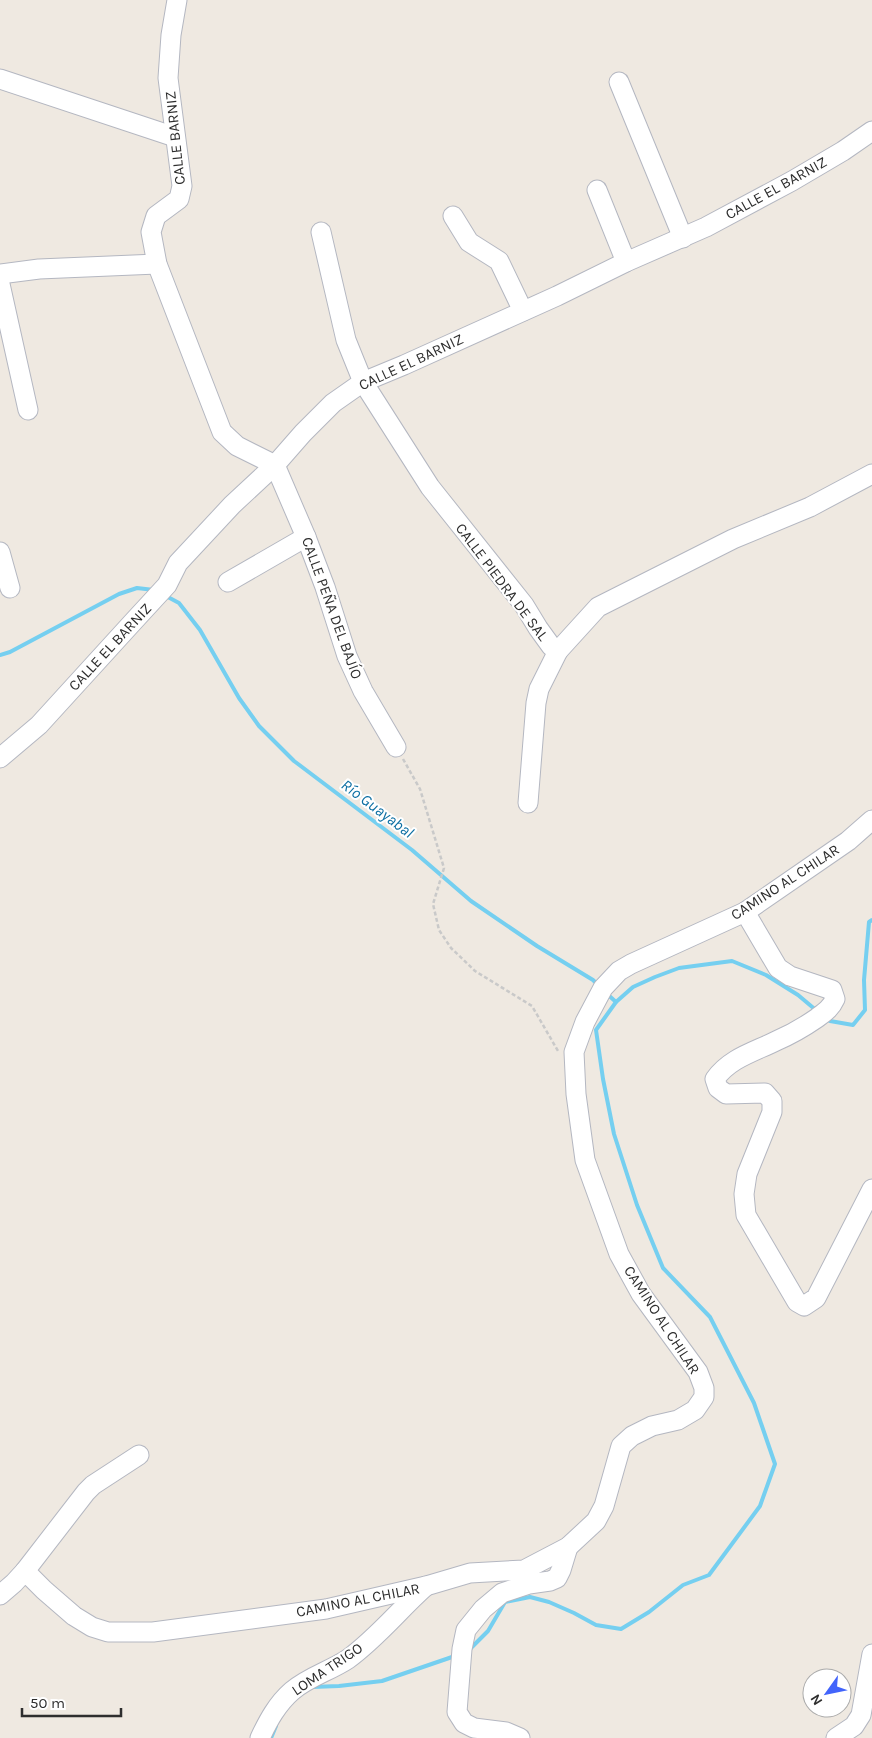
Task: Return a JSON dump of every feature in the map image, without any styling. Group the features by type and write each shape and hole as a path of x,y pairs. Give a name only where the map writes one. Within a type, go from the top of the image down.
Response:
{"street":[{"name":"CALLE BARNIZ","path":"177,0 171,35 168,78 182,186 179,199 156,216 151,232 157,264 222,432 237,446 275,465"},
{"path":"0,79 175,137"},
{"path":"619,82 683,238"},
{"name":"CALLE EL BARNIZ","path":"0,758 39,725 167,585 178,563 232,505 275,465 333,403 363,382 523,311 626,262 706,228 792,181 843,151 872,131"},
{"path":"597,190 626,262"},
{"path":"452,216 469,242 499,261 523,311"},
{"name":"CALLE PIEDRA DE SAL","path":"321,232 346,340 363,382 430,487 524,605 552,646 558,651 598,607 733,539 810,507 872,474"},
{"path":"0,274 39,269 157,264"},
{"path":"0,284 28,410"},
{"name":"CALLE PEÑA DEL BAJÍO","path":"275,465 325,587 347,656 363,691 396,747"},
{"path":"228,582 306,537"},
{"path":"0,552 10,588"},
{"path":"528,803 536,703 539,689 558,651"},
{"name":"CAMINO AL CHILAR","path":"25,1571 74,1616 92,1627 108,1632 153,1632 326,1609 426,1586 470,1573 524,1570 568,1547 596,1521 604,1506 621,1446 632,1436 652,1426 678,1420 695,1410 704,1397 704,1388 698,1372 641,1294 618,1254 585,1160 574,1071 574,1052 585,1022 602,990 618,971 745,912 848,841 872,820"},
{"path":"745,912 778,968 790,976 832,990 835,999 831,1008 809,1024 736,1059 723,1068 715,1079 718,1088 726,1094 765,1093 772,1101 772,1112 747,1174 744,1194 746,1215 797,1302 804,1306 816,1298 872,1189"},
{"path":"0,1595 25,1571 86,1492 93,1485 139,1455"},
{"path":"520,1738 506,1732 474,1728 464,1724 456,1712 458,1680 466,1630 483,1609 502,1593 529,1584 557,1578 568,1547"},
{"path":"524,1570 561,1570"},
{"name":"LOMA TRIGO","path":"260,1738 278,1705 292,1690 347,1659 380,1632 426,1586"},
{"path":"836,1738 854,1726 861,1715 872,1654"}],"path":[{"path":"396,747 420,789 444,868 433,904 439,930 451,948 475,971 532,1006 556,1048 574,1071"}],"waterway":[{"name":"Río Guayabal","path":"0,655 10,652 119,594 137,588 154,590"},
{"name":"Río Guayabal","path":"166,596 179,603 200,630 239,698 259,726 294,761 412,850 471,901 537,946 593,980 599,986"},
{"path":"830,1021 853,1025 865,1010 864,980 869,922 872,920"},
{"path":"468,1651 488,1631 505,1602 530,1597 549,1602 596,1625 621,1629 649,1612 683,1585 709,1575 760,1506 775,1464 754,1403 710,1317 663,1268 637,1205 614,1134 596,1030 616,1002 633,987 679,968 732,961 766,975 798,995 817,1011"},
{"name":"Río Guayabal","path":"606,993 616,1002"},
{"path":"312,1687 382,1681 455,1656"},
{"path":"271,1738 276,1726"}]}
